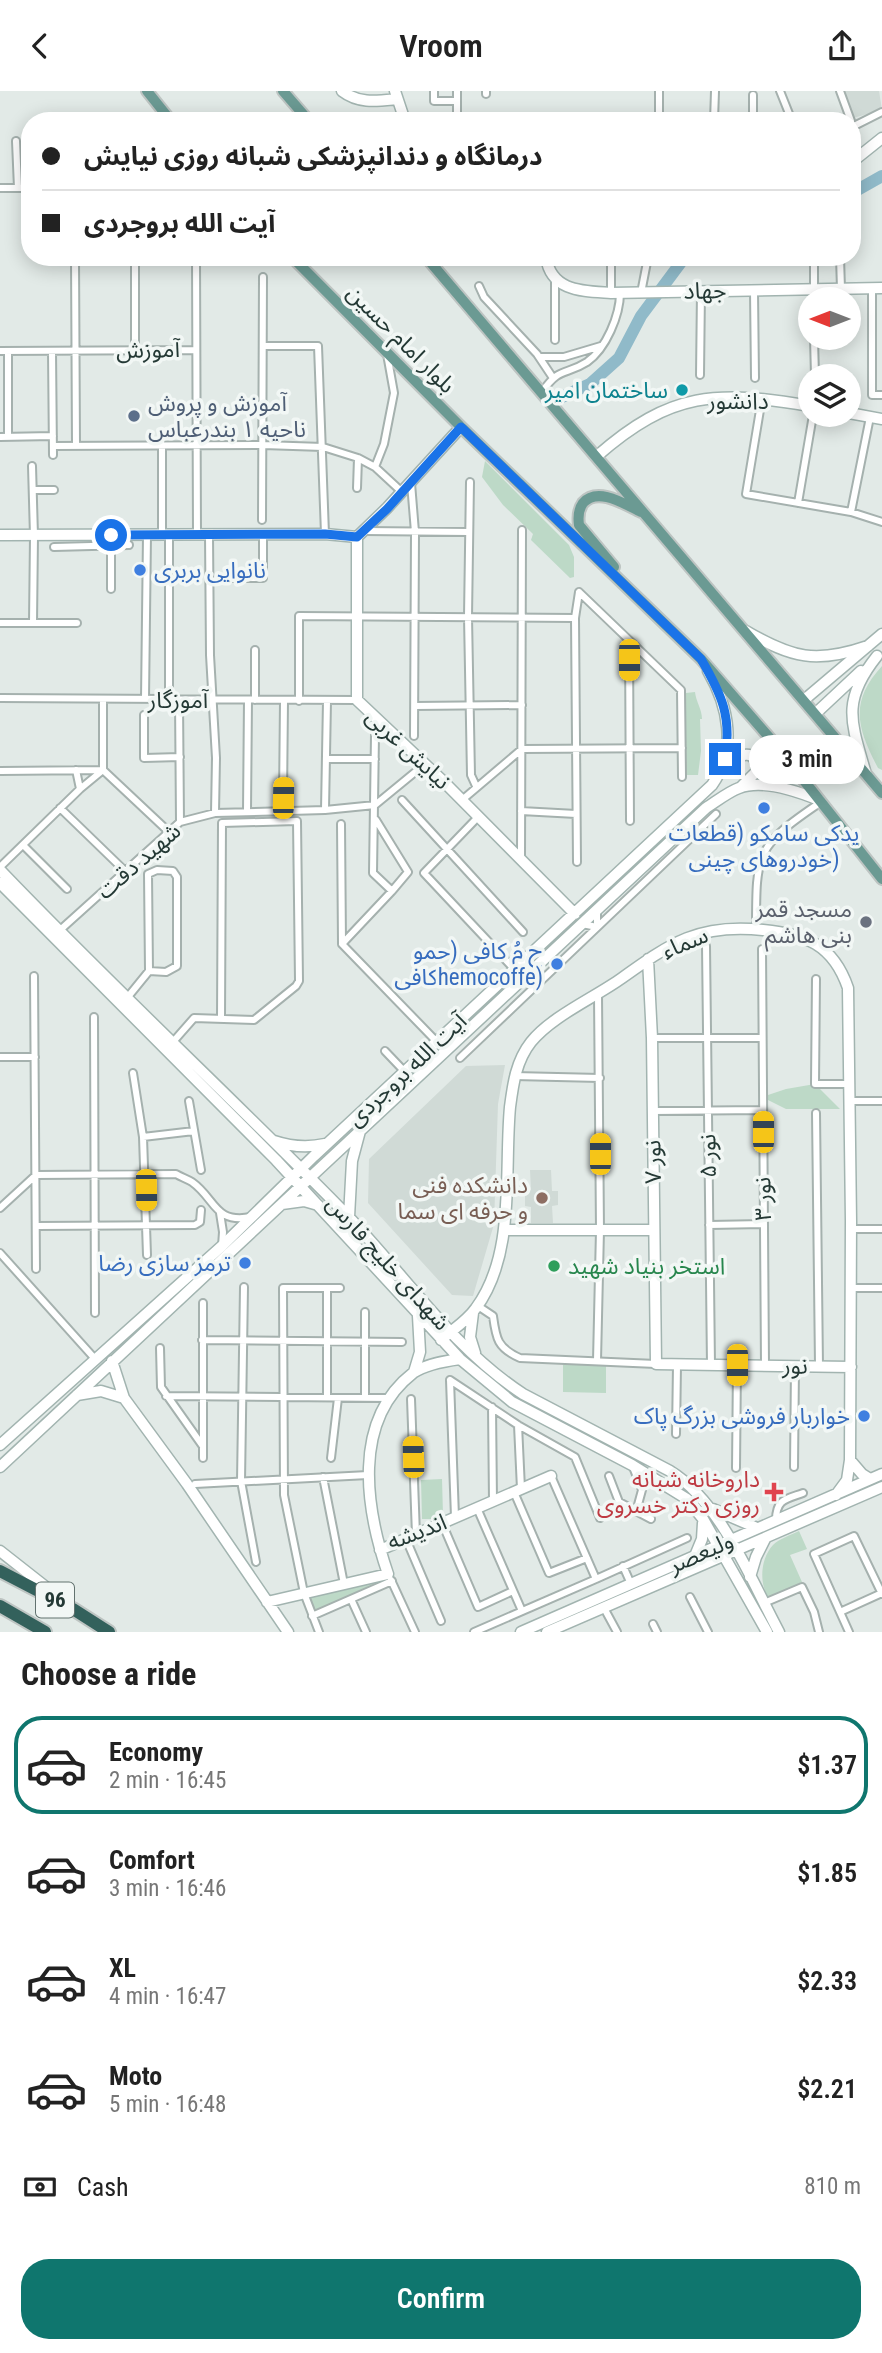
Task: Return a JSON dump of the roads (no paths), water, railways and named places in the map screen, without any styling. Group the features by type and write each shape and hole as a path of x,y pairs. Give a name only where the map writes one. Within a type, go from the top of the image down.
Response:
{"highway":[{"name":"96","path":"0,1571 73,1609 109,1632"},
{"name":"96","path":"0,1606 45,1632"}],"main road":[{"path":"147,91 164,112"},
{"path":"283,91 301,112"},
{"path":"342,91 361,100 396,95 401,112"},
{"path":"861,155 882,138"},
{"name":"بلوار امام حسین","path":"301,266 461,427 701,659 882,879"},
{"path":"434,266 882,793"},
{"path":"550,266 555,279"},
{"name":"جهاد","path":"555,279 575,289 616,293 754,291 798,293"},
{"name":"دانشور","path":"597,456 631,428 666,409 710,398 762,398 798,404"},
{"path":"861,415 882,419"},
{"path":"0,535 111,541 147,535 360,534 461,427"},
{"path":"644,513 607,497 598,496 583,503 578,521 581,529 651,611"},
{"name":"نیایش غربی","path":"360,534 356,700 462,800 575,914"},
{"path":"746,631 794,655 829,656 868,646"},
{"path":"804,700 882,634"},
{"path":"816,714 879,653"},
{"path":"866,774 852,716 854,696 861,676 879,653"},
{"name":"آیت الله بروجردی","path":"0,1445 222,1246 317,1153 712,785 723,765 728,734 726,711 720,692 701,659"},
{"path":"822,685 822,691 828,697 834,697"},
{"path":"723,765 740,754 747,754 753,759 757,771 743,786"},
{"path":"743,786 785,788 820,801"},
{"name":"آیت الله بروجردی","path":"0,1467 706,808 743,786"},
{"name":"شهدای خلیج فارس","path":"0,869 301,1186 460,1359 512,1402 632,1465 687,1499 703,1519 767,1632"},
{"name":"شهدای خلیج فارس","path":"0,883 108,985 127,999 271,1139 349,1217 450,1332 476,1357 523,1394 693,1486 713,1509 779,1632"},
{"name":"سماء","path":"441,1340 476,1308 497,1270 504,1230 514,1076 524,1053 539,1034 677,941 699,932 731,928 756,929 797,935 814,941 843,974 848,988 850,1460 847,1480 836,1495"},
{"name":"نور ۷","path":"648,960 652,1038 656,1364"},
{"path":"349,1217 352,1161 361,1128"},
{"path":"271,1139 296,1147 328,1143"},
{"path":"317,1153 320,1160 326,1162"},
{"path":"272,1197 280,1181 276,1160"},
{"path":"282,1204 304,1201 319,1206"},
{"path":"504,1230 654,1230"},
{"path":"476,1308 470,1337 476,1357"},
{"path":"414,1372 420,1342 418,1315"},
{"name":"اندیشه","path":"460,1359 439,1362 414,1372 390,1398 380,1416 372,1440 368,1475 380,1550 551,1476"},
{"path":"112,1361 124,1398 288,1632"},
{"name":"نور","path":"656,1364 851,1367"},
{"path":"75,1396 101,1391 124,1398"},
{"path":"850,1460 870,1479"},
{"name":"ولیعصر","path":"521,1632 882,1474"},
{"name":"ولیعصر","path":"547,1632 882,1487"},
{"path":"713,1509 757,1528"},
{"path":"694,1556 702,1539 703,1519"},
{"path":"750,1577 765,1539"},
{"path":"380,1550 390,1578"},
{"path":"0,1551 73,1609"},
{"name":"اندیشه","path":"267,1602 344,1584 390,1578"}],"street":[{"path":"434,91 434,101 457,101"},
{"path":"457,91 457,112"},
{"path":"659,91 659,112"},
{"path":"714,112 715,91"},
{"path":"780,91 788,112"},
{"path":"840,91 848,112"},
{"path":"753,95 753,112"},
{"path":"861,120 882,112"},
{"path":"0,188 18,188 16,141"},
{"path":"75,266 76,445"},
{"path":"135,266 135,350"},
{"path":"195,350 196,266"},
{"path":"542,392 563,370 588,361 601,346 615,320 616,293 612,266"},
{"path":"644,293 647,266"},
{"path":"814,266 814,287"},
{"path":"840,266 841,287"},
{"path":"262,520 263,277"},
{"path":"555,279 555,340"},
{"path":"479,286 484,297 539,357 553,378"},
{"path":"877,288 872,395 882,395"},
{"path":"701,291 701,375"},
{"path":"754,291 755,378"},
{"path":"263,346 318,346 325,534"},
{"path":"539,357 564,357 601,346"},
{"name":"آموزش","path":"4,351 195,350 197,535"},
{"path":"4,351 4,437 52,436"},
{"path":"52,351 53,454"},
{"path":"375,467 384,444 394,393 386,352"},
{"path":"872,358 882,357"},
{"path":"762,398 746,494 851,512 882,522"},
{"path":"851,512 870,417"},
{"path":"798,503 811,427"},
{"path":"162,445 169,700"},
{"path":"53,446 323,447 358,458 375,467 402,492"},
{"path":"357,488 358,458"},
{"path":"32,465 33,623"},
{"path":"411,482 415,533 414,736"},
{"path":"470,482 468,617 471,775 476,786"},
{"path":"33,490 54,490"},
{"path":"521,860 522,530"},
{"path":"360,534 469,532"},
{"path":"232,578 262,578 263,534"},
{"path":"145,699 147,535"},
{"path":"209,535 216,758 215,813"},
{"path":"54,547 111,541 129,545"},
{"path":"111,541 111,589"},
{"path":"577,862 575,618 579,592 681,690 682,777"},
{"path":"299,701 299,616 575,618"},
{"path":"0,623 77,623"},
{"path":"629,641 631,821"},
{"path":"247,811 255,650"},
{"name":"آموزگار","path":"0,698 356,700"},
{"path":"103,700 103,770"},
{"path":"180,700 180,822"},
{"path":"283,798 284,701"},
{"path":"325,810 327,701"},
{"path":"415,706 522,705"},
{"path":"144,715 144,758 180,757"},
{"path":"375,735 373,873 392,891"},
{"path":"462,800 522,749 682,748"},
{"path":"326,759 375,759"},
{"path":"375,805 425,764"},
{"path":"76,770 80,789"},
{"path":"0,869 60,808 103,770"},
{"path":"0,771 103,770 169,832"},
{"path":"402,800 523,932"},
{"path":"756,929 756,887 761,858 770,841 781,829 820,801"},
{"name":"شهید دقت","path":"59,932 180,822 215,813 325,810 375,805"},
{"path":"60,808 125,871"},
{"path":"521,811 576,814"},
{"path":"460,1058 716,814"},
{"path":"478,817 424,873 515,970"},
{"path":"342,944 408,872 375,819"},
{"path":"172,1042 194,1018 221,1019 254,1020 299,981 297,821 222,823 221,1019"},
{"path":"341,824 342,944 438,1042"},
{"path":"23,845 67,890"},
{"path":"667,845 682,846"},
{"path":"127,999 149,971 148,874 157,870 173,871 177,877 177,966 166,972 149,971"},
{"path":"597,910 597,927"},
{"path":"582,923 597,927"},
{"name":"نور ۵","path":"706,946 711,1365"},
{"name":"نور ۳","path":"762,949 765,1366"},
{"path":"34,975 36,1269"},
{"path":"816,979 816,1084 848,1084"},
{"path":"597,1361 600,1230 598,995"},
{"path":"94,1017 95,1313"},
{"path":"475,1023 486,1034"},
{"path":"652,1038 762,1038"},
{"path":"385,1051 405,1072"},
{"path":"0,1056 35,1057"},
{"path":"133,1073 146,1174 147,1255"},
{"path":"514,1076 600,1078"},
{"path":"189,1101 201,1170"},
{"path":"848,1101 882,1101"},
{"path":"653,1111 763,1110"},
{"path":"816,1113 818,1366"},
{"path":"143,1137 194,1131"},
{"path":"0,1208 36,1175 176,1174 191,1182 220,1213 236,1218 253,1216"},
{"path":"37,1226 195,1225 200,1222 201,1210"},
{"path":"220,1213 222,1246"},
{"path":"709,1225 764,1224"},
{"path":"851,1229 882,1229"},
{"path":"0,1253 96,1360"},
{"path":"244,1287 241,1481 256,1562"},
{"path":"319,1632 304,1593 285,1504 284,1288 340,1288"},
{"path":"327,1288 327,1398"},
{"path":"851,1288 882,1288"},
{"path":"203,1303 203,1458"},
{"path":"476,1308 493,1316 495,1334 504,1349 520,1357 656,1364"},
{"path":"365,1312 365,1398"},
{"path":"202,1340 402,1342"},
{"path":"160,1348 161,1387 203,1447"},
{"path":"676,1434 677,1365"},
{"path":"736,1468 737,1365"},
{"path":"794,1467 795,1366"},
{"path":"455,1517 450,1380 519,1425 575,1457 600,1518"},
{"path":"166,1396 390,1398"},
{"path":"331,1458 338,1398"},
{"path":"411,1399 411,1537 441,1621"},
{"path":"492,1408 493,1501"},
{"path":"519,1425 517,1490 549,1573 587,1558"},
{"path":"632,1465 642,1490 636,1512"},
{"path":"195,1483 368,1475"},
{"path":"551,1476 596,1579"},
{"path":"609,1476 619,1502 651,1519"},
{"path":"323,1477 344,1584"},
{"path":"776,1520 776,1509 782,1501 803,1493"},
{"path":"477,1508 522,1611"},
{"path":"442,1523 478,1607 513,1591"},
{"path":"840,1612 882,1593 855,1536 814,1554 840,1612 849,1632"},
{"path":"474,1632 687,1538"},
{"path":"624,1566 631,1584"},
{"path":"312,1616 390,1578 415,1632"},
{"path":"764,1603 802,1587 814,1612 819,1632"},
{"path":"690,1597 708,1632"},
{"path":"351,1599 366,1632"},
{"path":"604,1608 617,1632"},
{"path":"653,1624 657,1632"}],"waterway":[{"path":"861,188 882,176"},
{"path":"562,397 590,384 619,358 641,316 678,266"}],"place":[{"name":"ساختمان امیر","path":"682,390"},
{"name":"آموزش و پروش ناحیه ۱ بندرعباس","path":"134,416"},
{"name":"نانوایی بربری","path":"140,570"},
{"name":"یدکی سامکو (قطعات خودروهای چینی)","path":"764,808"},
{"name":"مسجد قمر بنی هاشم","path":"866,922"},
{"name":"حِ مُ کافی (حمو کافیhemocoffe)","path":"557,964"},
{"name":"دانشکده فنی و حرفه ای سما","path":"542,1198"},
{"name":"ترمز سازی رضا","path":"245,1263"},
{"name":"استخر بنیاد شهید","path":"554,1266"},
{"name":"خواربار فروشی بزرگ پاک","path":"864,1416"},
{"name":"داروخانه شبانه روزی دکتر خسروی","path":"774,1492"}]}
